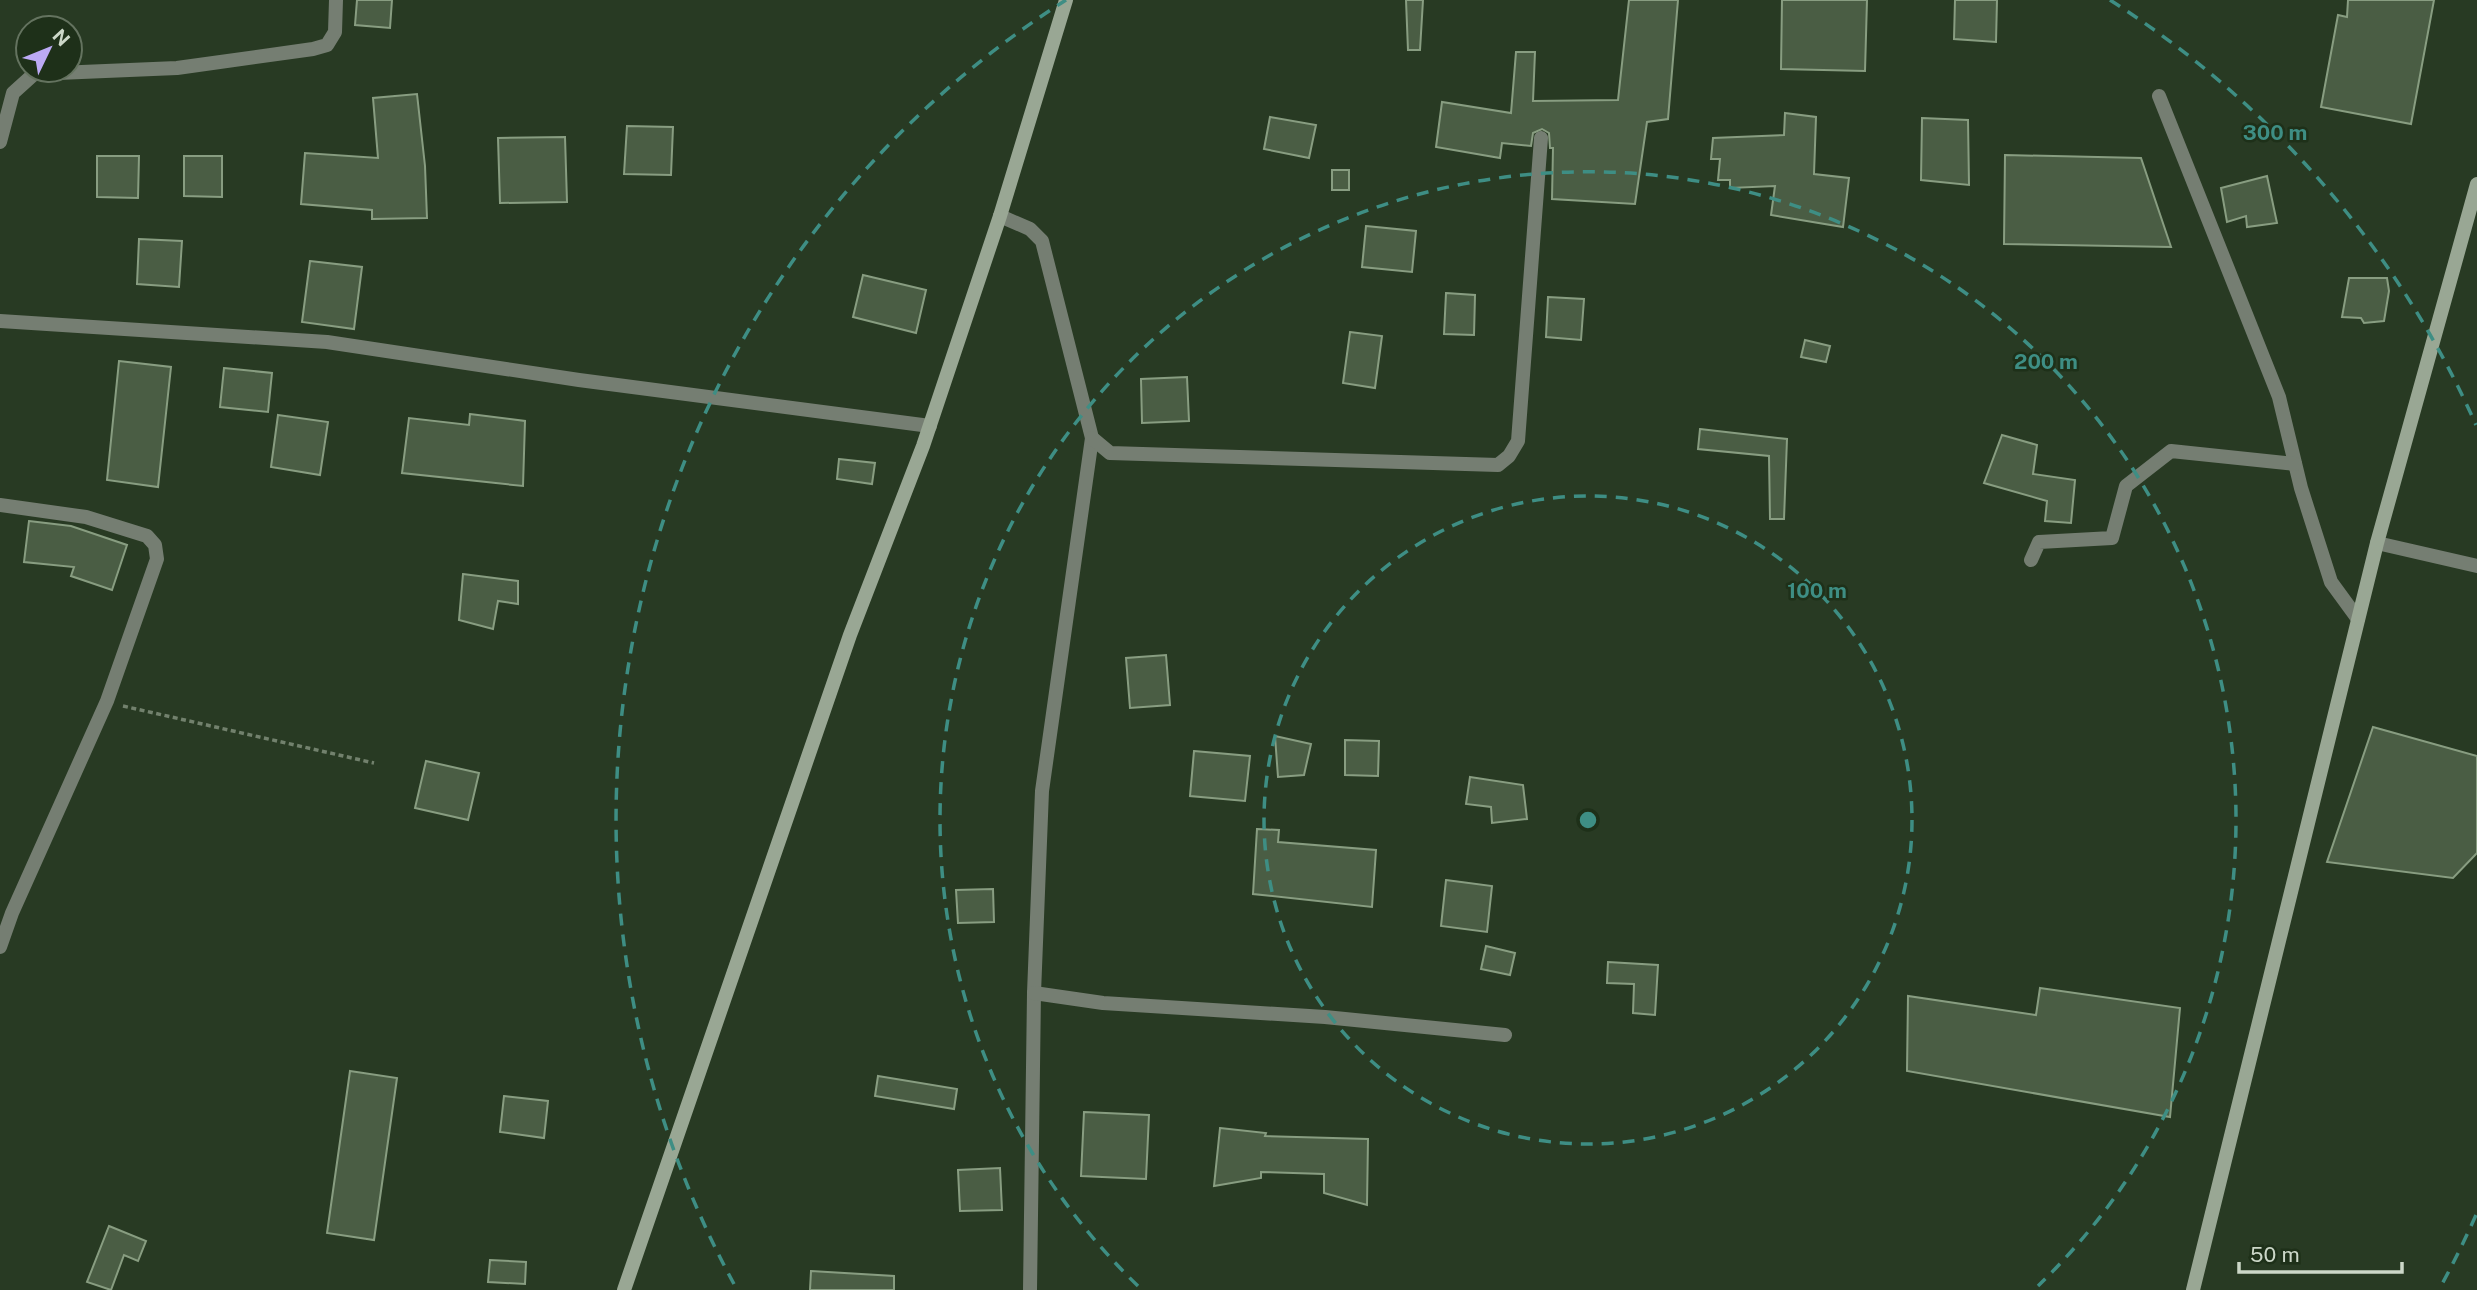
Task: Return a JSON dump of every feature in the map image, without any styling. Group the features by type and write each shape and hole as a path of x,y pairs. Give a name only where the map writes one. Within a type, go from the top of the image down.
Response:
{"street":[{"path":"0,142 13,93 34,74 177,68 313,49 327,45 335,33 336,0"},
{"path":"624,1290 850,635 930,426 1000,216 1066,0"},
{"path":"2159,96 2278,397 2295,464 2331,582 2358,619"},
{"path":"1092,438 1110,453 1498,465 1509,456 1518,441 1541,138"},
{"path":"2193,1290 2358,619 2477,184"},
{"path":"1000,216 1030,229 1042,240 1092,438 1042,791 1034,993 1030,1290"},
{"path":"0,321 327,342 593,382 930,426"},
{"path":"2031,560 2039,542 2112,538 2126,485 2171,451 2295,464"},
{"path":"0,505 86,517 147,536 155,545 157,559 107,701 0,947"},
{"path":"2378,543 2477,566"},
{"path":"1034,993 1103,1003 1325,1017 1505,1035"}],"path":[{"path":"107,701 155,716 374,763"}],"building":[{"path":"357,0 392,0 390,28 355,25"},
{"path":"1406,0 1423,0 1420,50 1408,50"},
{"path":"1629,0 1678,0 1668,119 1647,122 1635,204 1552,199 1553,148 1550,148 1549,133 1542,129 1533,133 1531,146 1502,143 1500,158 1436,147 1442,102 1511,113 1516,52 1535,52 1533,101 1618,100"},
{"path":"1782,0 1867,0 1865,71 1781,69"},
{"path":"1955,0 1997,0 1996,42 1954,39"},
{"path":"2348,0 2434,0 2411,124 2321,107 2338,15 2347,17"},
{"path":"417,94 425,166 427,218 372,219 372,210 301,204 305,153 378,158 373,98"},
{"path":"1785,113 1816,117 1814,174 1849,178 1843,227 1771,215 1775,186 1730,188 1730,180 1718,180 1720,159 1711,159 1713,138 1784,135"},
{"path":"1270,117 1316,125 1309,158 1264,149"},
{"path":"1922,118 1968,120 1969,185 1921,180"},
{"path":"627,126 673,127 671,175 624,174"},
{"path":"565,137 567,202 500,203 498,138"},
{"path":"2005,155 2141,158 2171,247 2004,244"},
{"path":"97,156 139,156 138,198 97,197"},
{"path":"184,156 222,156 222,197 184,196"},
{"path":"1332,170 1349,170 1349,190 1332,190"},
{"path":"2267,176 2277,223 2247,227 2246,216 2227,222 2221,188"},
{"path":"1366,226 1416,231 1412,272 1362,267"},
{"path":"139,239 182,241 179,287 137,284"},
{"path":"310,261 362,267 354,329 302,322"},
{"path":"863,275 926,290 916,333 853,317"},
{"path":"2349,278 2387,278 2389,291 2384,321 2364,323 2361,318 2342,317"},
{"path":"1446,293 1475,295 1474,335 1444,334"},
{"path":"1548,297 1584,299 1581,340 1546,337"},
{"path":"1350,332 1382,336 1375,388 1343,383"},
{"path":"1805,340 1830,346 1826,362 1801,357"},
{"path":"119,361 171,367 158,487 107,480"},
{"path":"224,368 272,373 268,412 220,407"},
{"path":"1187,377 1189,421 1142,423 1141,379"},
{"path":"470,414 525,421 523,486 402,473 409,418 469,425"},
{"path":"278,415 328,422 320,475 271,467"},
{"path":"1700,429 1787,439 1784,519 1770,519 1769,456 1698,449"},
{"path":"2002,435 2037,445 2033,474 2075,480 2071,523 2045,521 2047,501 1984,483"},
{"path":"839,459 875,463 872,484 837,479"},
{"path":"29,521 71,526 127,545 112,590 71,576 74,567 24,562"},
{"path":"463,574 518,581 518,604 498,601 493,629 459,620"},
{"path":"1166,655 1170,705 1130,708 1126,658"},
{"path":"2373,727 2477,756 2477,853 2453,878 2327,862"},
{"path":"1275,736 1311,744 1304,775 1278,777"},
{"path":"1345,740 1379,741 1378,776 1345,775"},
{"path":"1194,751 1250,756 1245,801 1190,796"},
{"path":"426,761 479,773 468,820 415,808"},
{"path":"1470,777 1523,785 1527,819 1492,823 1491,807 1466,804"},
{"path":"1257,829 1279,830 1278,842 1376,850 1372,907 1253,894"},
{"path":"1446,880 1492,886 1487,932 1441,926"},
{"path":"993,889 994,922 958,923 956,890"},
{"path":"1486,946 1515,953 1510,975 1481,969"},
{"path":"1608,962 1658,965 1655,1015 1633,1013 1634,984 1607,983"},
{"path":"2040,988 2180,1008 2170,1117 1907,1071 1908,996 2036,1015"},
{"path":"350,1071 397,1078 374,1240 327,1233"},
{"path":"878,1076 957,1089 954,1109 875,1096"},
{"path":"504,1096 548,1101 544,1138 500,1132"},
{"path":"1084,1112 1149,1115 1146,1179 1081,1176"},
{"path":"1220,1128 1266,1133 1265,1136 1368,1139 1367,1205 1324,1193 1324,1174 1261,1172 1261,1178 1214,1186"},
{"path":"1000,1168 1002,1210 960,1211 958,1170"},
{"path":"109,1226 146,1241 138,1261 124,1255 111,1290 87,1282"},
{"path":"490,1260 526,1262 525,1284 488,1282"},
{"path":"811,1271 894,1276 894,1290 810,1290"}]}
